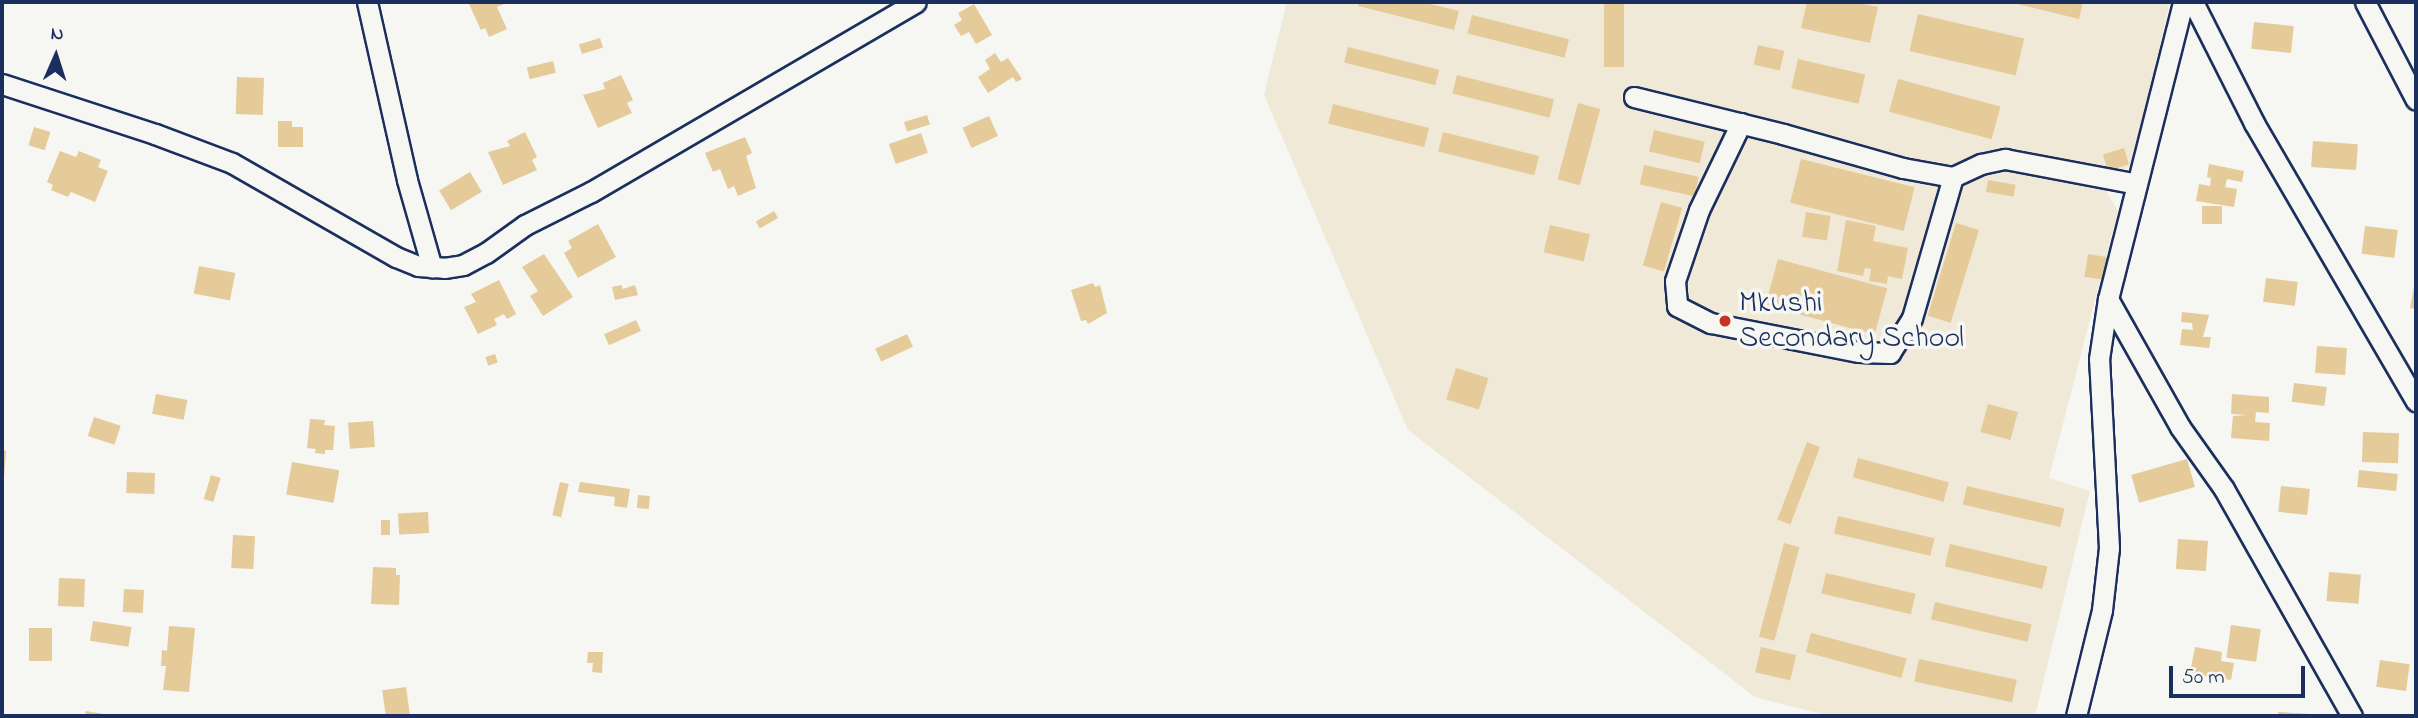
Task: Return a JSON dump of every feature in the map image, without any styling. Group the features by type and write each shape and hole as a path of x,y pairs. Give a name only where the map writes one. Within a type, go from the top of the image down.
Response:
{"street":[{"path":"2,84 155,134 232,163 396,257 432,268 463,265 485,253 525,225 591,192 916,2"},
{"path":"2076,716 2102,611 2109,548 2099,359 2108,299 2183,2"},
{"path":"2193,2 2254,123 2416,401"},
{"path":"2372,4 2416,100"},
{"path":"372,5 407,180 432,268"},
{"path":"1634,97 1741,123 1840,152 1953,177 1981,164 2005,159 2137,184"},
{"path":"1741,123 1699,210 1675,281 1677,306 1711,323 1858,352 1890,353 1912,318 1953,177"},
{"path":"2108,299 2180,426 2224,489 2352,716"}],"shaded area":[{"name":"Mkushi Secondary School","path":"1287,2 2170,2 2131,168 2104,173 2100,181 2118,211 2049,478 2090,491 2035,716 1829,716 1755,697 1408,430 1264,95"}],"building":[{"path":"468,2 508,2 497,7 507,29 489,37 485,28 481,30"},
{"path":"1359,2 1422,2 1459,11 1454,30 1358,6"},
{"path":"1604,2 1624,2 1624,67 1604,67"},
{"path":"1807,2 1854,2 1878,7 1870,43 1801,28"},
{"path":"2009,2 2083,2 2079,19"},
{"path":"974,4 992,35 976,44 969,32 961,36 954,25 962,20 958,13"},
{"path":"1918,14 2024,39 2016,76 1909,51"},
{"path":"1472,15 1569,39 1564,58 1467,33"},
{"path":"2254,22 2294,26 2291,53 2251,49"},
{"path":"600,38 603,48 582,54 579,44"},
{"path":"1758,45 1784,51 1780,71 1754,64"},
{"path":"1348,47 1439,70 1435,85 1344,63"},
{"path":"995,53 1001,62 1008,58 1022,79 1016,82 1013,77 988,93 978,77 990,69 985,60"},
{"path":"1798,59 1865,75 1858,104 1791,88"},
{"path":"553,61 556,73 530,79 527,68"},
{"path":"621,75 633,100 627,103 632,113 598,128 583,95 605,89 603,83"},
{"path":"1457,75 1554,99 1549,118 1452,93"},
{"path":"237,77 264,78 263,115 236,114"},
{"path":"1898,79 2000,106 1992,139 1889,112"},
{"path":"1578,103 1600,109 1580,185 1558,179"},
{"path":"1333,104 1429,128 1424,147 1328,123"},
{"path":"927,115 930,125 907,132 904,122"},
{"path":"989,116 998,136 971,148 963,128"},
{"path":"278,121 292,121 292,127 303,127 303,147 278,147"},
{"path":"34,127 50,132 45,150 28,145"},
{"path":"1654,130 1705,142 1700,163 1649,151"},
{"path":"525,132 537,157 532,160 537,170 503,185 488,152 510,146 507,141"},
{"path":"1443,132 1539,156 1534,175 1438,151"},
{"path":"921,133 928,153 896,164 889,144"},
{"path":"745,137 752,153 746,156 756,188 738,196 734,186 728,189 720,169 713,172 705,153"},
{"path":"2313,141 2358,144 2356,170 2311,167"},
{"path":"2124,148 2129,164 2108,171 2103,154"},
{"path":"60,151 76,157 79,151 101,160 98,167 108,171 95,202 71,192 68,197 51,190 53,185 47,182"},
{"path":"1801,159 1915,187 1904,231 1790,203"},
{"path":"2209,164 2244,171 2242,182 2227,179 2225,187 2237,189 2234,207 2196,201 2199,184 2210,186 2211,178 2207,177"},
{"path":"1644,165 1699,177 1695,196 1640,185"},
{"path":"470,172 482,192 451,210 439,191"},
{"path":"1988,180 2016,185 2013,197 1986,192"},
{"path":"1661,202 1682,208 1664,272 1643,265"},
{"path":"2202,206 2222,206 2222,224 2202,224"},
{"path":"774,211 778,218 760,228 756,222"},
{"path":"1806,212 1831,216 1827,241 1802,237"},
{"path":"1846,220 1876,226 1873,241 1908,248 1902,279 1888,276 1887,284 1869,281 1871,269 1865,268 1863,276 1837,271"},
{"path":"1956,223 1979,230 1951,323 1928,316"},
{"path":"598,224 616,257 578,278 564,253 572,248 568,241"},
{"path":"1550,225 1590,234 1584,262 1544,252"},
{"path":"2365,226 2398,230 2394,258 2362,254"},
{"path":"544,254 573,297 543,316 530,296 538,291 522,267"},
{"path":"2088,254 2108,257 2104,280 2084,277"},
{"path":"1778,259 1887,288 1875,335 1766,305"},
{"path":"199,266 235,273 230,301 194,293"},
{"path":"2266,278 2298,282 2295,306 2263,302"},
{"path":"499,280 516,314 507,319 504,314 494,319 497,325 478,334 464,307 476,302 471,294"},
{"path":"2416,281 2416,309 2410,308"},
{"path":"1093,283 1095,287 1100,285 1107,313 1088,324 1086,320 1081,321 1071,290"},
{"path":"621,285 623,289 635,285 638,295 615,300 612,287"},
{"path":"2182,312 2209,315 2203,337 2211,337 2209,348 2180,345 2182,329 2193,330 2192,323 2181,322"},
{"path":"636,320 641,331 609,345 604,334"},
{"path":"907,334 913,347 881,361 875,349"},
{"path":"2317,346 2347,348 2345,375 2315,373"},
{"path":"495,354 498,363 488,366 485,357"},
{"path":"1456,368 1489,378 1479,409 1446,400"},
{"path":"2294,383 2327,387 2324,406 2292,402"},
{"path":"156,394 187,400 184,420 152,414"},
{"path":"2232,394 2269,397 2269,413 2256,412 2255,422 2270,423 2269,441 2231,438 2233,416 2247,415 2231,414"},
{"path":"1988,404 2018,412 2010,440 1980,432"},
{"path":"94,417 121,426 114,445 88,436"},
{"path":"310,419 325,420 324,425 335,426 333,450 325,450 325,454 315,453 316,449 307,448"},
{"path":"373,421 375,447 350,449 348,423"},
{"path":"2363,432 2399,433 2398,463 2362,462"},
{"path":"1807,442 1820,447 1790,525 1777,519"},
{"path":"2,450 6,451 4,478 2,478"},
{"path":"1858,458 1949,482 1944,502 1853,477"},
{"path":"2187,459 2195,487 2139,503 2131,475"},
{"path":"292,462 339,470 334,503 286,494"},
{"path":"2359,470 2398,474 2396,491 2357,487"},
{"path":"127,472 155,473 154,494 126,493"},
{"path":"211,475 221,478 213,502 204,499"},
{"path":"560,482 569,484 561,517 552,515"},
{"path":"580,482 630,489 627,508 614,506 615,497 578,492"},
{"path":"1967,486 2064,508 2060,527 1963,505"},
{"path":"2281,486 2310,489 2307,515 2278,512"},
{"path":"638,495 650,496 649,509 637,508"},
{"path":"428,512 429,533 399,535 398,514"},
{"path":"1838,516 1934,538 1930,556 1834,534"},
{"path":"381,520 390,520 390,535 381,535"},
{"path":"233,535 255,536 253,569 231,568"},
{"path":"2178,539 2208,541 2206,571 2176,569"},
{"path":"1784,543 1799,547 1774,641 1759,637"},
{"path":"1950,544 2047,566 2042,589 1945,566"},
{"path":"373,567 396,568 396,575 400,575 399,605 371,604"},
{"path":"2329,572 2361,575 2358,604 2326,601"},
{"path":"1826,573 1916,594 1911,614 1821,593"},
{"path":"59,578 85,579 84,607 58,606"},
{"path":"124,589 144,590 143,613 123,612"},
{"path":"1935,602 2031,624 2027,642 1931,620"},
{"path":"93,621 132,627 128,647 90,641"},
{"path":"2231,625 2261,629 2256,662 2226,658"},
{"path":"169,626 195,628 189,692 163,690 166,666 161,666 162,650 167,651"},
{"path":"29,628 52,628 52,661 29,661"},
{"path":"1811,633 1907,659 1901,678 1806,652"},
{"path":"1761,647 1796,655 1790,680 1755,672"},
{"path":"2195,647 2222,652 2221,661 2234,663 2231,680 2195,674 2195,669 2191,668"},
{"path":"588,652 603,652 602,673 592,672 593,663 587,663"},
{"path":"1919,659 2017,680 2012,702 1914,681"},
{"path":"2380,660 2410,664 2406,691 2376,687"},
{"path":"406,687 410,716 386,716 382,690"},
{"path":"86,711 109,715 109,716 85,716"},
{"path":"2278,712 2312,714 2312,716 2278,716"}],"place":[{"name":"Mkushi Secondary School","path":"1725,321"}]}
